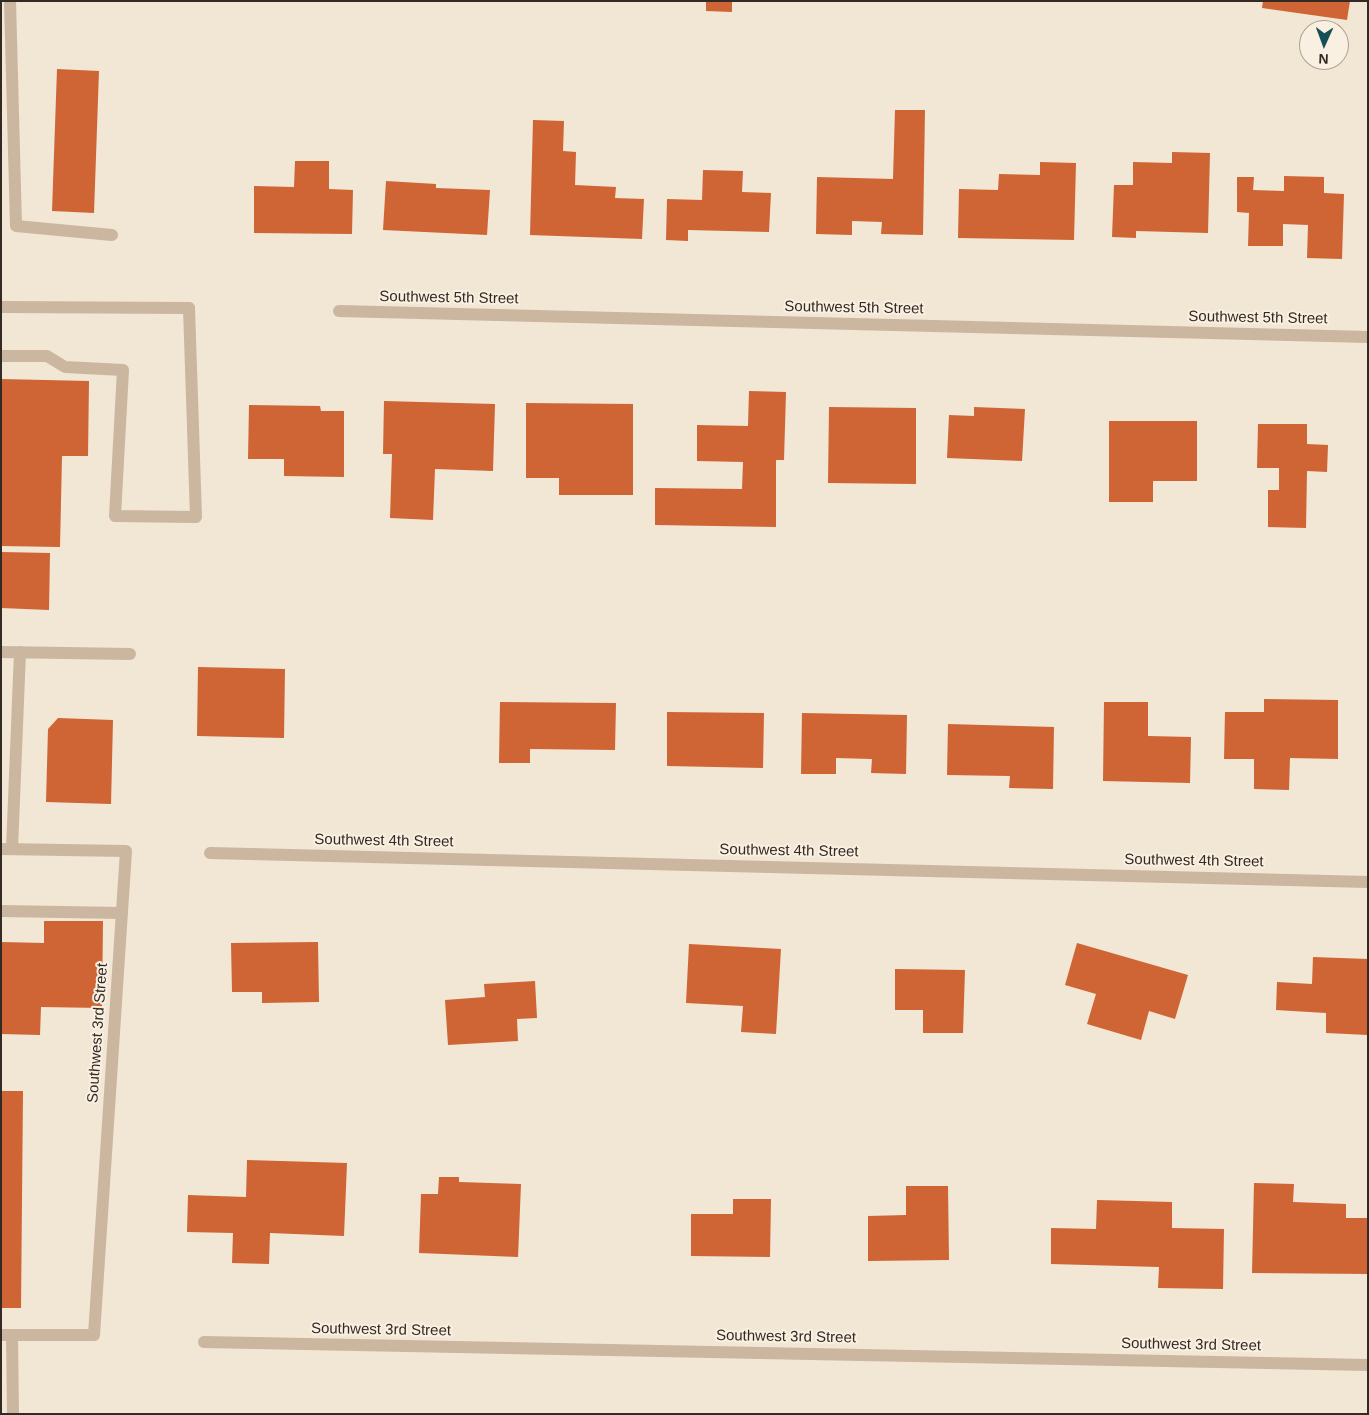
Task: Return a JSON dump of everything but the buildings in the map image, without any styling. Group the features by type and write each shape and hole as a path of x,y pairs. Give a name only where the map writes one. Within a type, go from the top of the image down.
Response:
{"street":[{"path":"10,1 7,75 16,226 112,235"},
{"path":"1,307 189,308 196,516 115,516 123,370 65,367 47,356 1,356"},
{"name":"Southwest 5th Street","path":"339,311 1368,337"},
{"path":"1,652 130,654"},
{"path":"7,849 20,652"},
{"name":"Southwest 3rd Street","path":"7,849 126,851 94,1335 7,1335"},
{"name":"Southwest 4th Street","path":"210,853 1368,882"},
{"path":"1,911 122,913"},
{"path":"7,1335 13,1414"},
{"name":"Southwest 3rd Street","path":"204,1342 1368,1365"}]}
